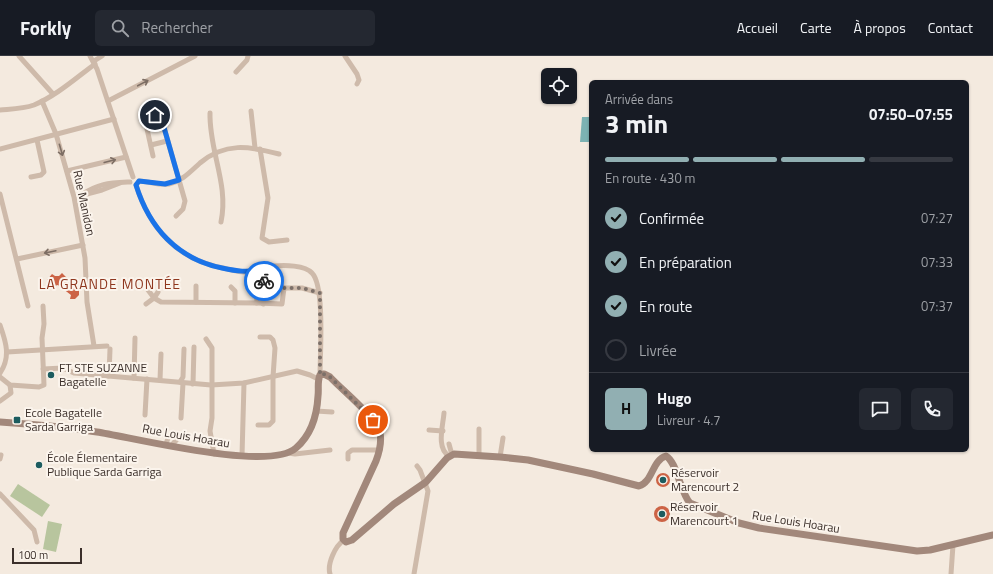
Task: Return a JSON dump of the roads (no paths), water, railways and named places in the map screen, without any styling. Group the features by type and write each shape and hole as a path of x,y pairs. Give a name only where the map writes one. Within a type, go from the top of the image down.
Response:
{"main road":[{"path":"319,377 325,374 330,377 376,424 381,437 380,450 343,533 344,540 348,542 352,540 389,508 426,482 450,456"},
{"name":"Rue Louis Hoarau","path":"0,422 88,430 169,442 214,454 275,456 288,453 296,449 305,439 310,430 316,411 319,377"},
{"name":"Rue Louis Hoarau","path":"450,456 500,456 557,466 639,486 647,482 660,459 666,456 671,461 685,496 690,503 749,526 917,551 930,550 993,535"}],"street":[{"path":"19,56 53,94"},
{"path":"0,110 26,107 42,101 53,94 93,60 102,56"},
{"path":"108,101 195,56"},
{"path":"236,72 247,60 248,56"},
{"path":"344,56 357,74 359,80 357,84"},
{"path":"44,369 60,368 74,373 211,385 244,383 298,371 319,377 320,293 312,273 307,270 294,267 274,266 253,272 243,272 214,266 186,255 173,246 160,233 145,209 136,177 133,176 126,157 93,60"},
{"name":"Rue Manidon","path":"17,259 83,245 74,197 67,171 56,134 42,101"},
{"path":"165,106 154,113 163,124 185,204 181,213 176,216"},
{"path":"250,111 268,198 262,238 269,242 287,240"},
{"path":"210,113 210,130 224,198 221,222"},
{"path":"0,149 114,119"},
{"path":"147,129 153,156"},
{"path":"31,177 41,175 44,172 37,140"},
{"path":"151,145 167,142"},
{"path":"74,197 102,190 120,183 130,182 132,185 137,183 165,184 179,180 201,162 215,153 236,147 257,148 279,154"},
{"path":"67,171 126,157"},
{"path":"130,182 130,179 133,176"},
{"path":"0,194 28,306"},
{"path":"83,245 87,269 87,302 94,346"},
{"path":"260,303 262,269"},
{"path":"253,272 260,303"},
{"path":"262,281 284,288 302,288 320,293"},
{"path":"196,286 196,302"},
{"path":"231,287 235,291 235,303"},
{"path":"148,290 154,298 165,303 196,302 282,304 284,288"},
{"path":"146,304 154,298 158,292"},
{"path":"0,377 10,385 42,387 45,382 42,350 44,324 43,306"},
{"path":"0,325 7,352 6,363 0,373"},
{"path":"258,426 269,426 272,423 274,344 270,337 260,336"},
{"path":"134,378 135,338"},
{"path":"206,339 212,348 212,418 210,431 214,454"},
{"path":"7,352 94,346 108,348 109,376"},
{"path":"193,384 194,347"},
{"path":"182,418 184,349"},
{"path":"160,380 161,354"},
{"path":"145,415 147,379"},
{"path":"242,456 244,383"},
{"path":"0,401 11,393 10,385"},
{"path":"316,411 332,412"},
{"path":"444,413 442,449 450,456"},
{"path":"436,428 443,429"},
{"path":"429,430 443,429"},
{"path":"479,430 479,455"},
{"path":"169,442 178,438"},
{"path":"500,456 503,438"},
{"path":"449,444 450,456"},
{"path":"288,453 295,454 330,450"},
{"path":"348,459 348,452 350,451 380,450"},
{"path":"414,574 428,490 426,482 417,466"},
{"path":"0,494 34,530 37,542"},
{"path":"330,574 329,568 333,557 338,545 344,540"},
{"path":"951,574 953,545"}],"water":[{"path":"582,117 589,117 589,142 580,142"}],"place":[{"name":"FT STE SUZANNE Bagatelle","path":"51,375"},
{"name":"Ecole Bagatelle Sarda Garriga","path":"17,420"},
{"name":"École Élementaire Publique Sarda Garriga","path":"39,465"},
{"name":"Réservoir Marencourt 2","path":"663,480"},
{"name":"Réservoir Marencourt 1","path":"662,514"}],"district":[{"name":"LA GRANDE MONTÉE","path":"110,284"}]}
